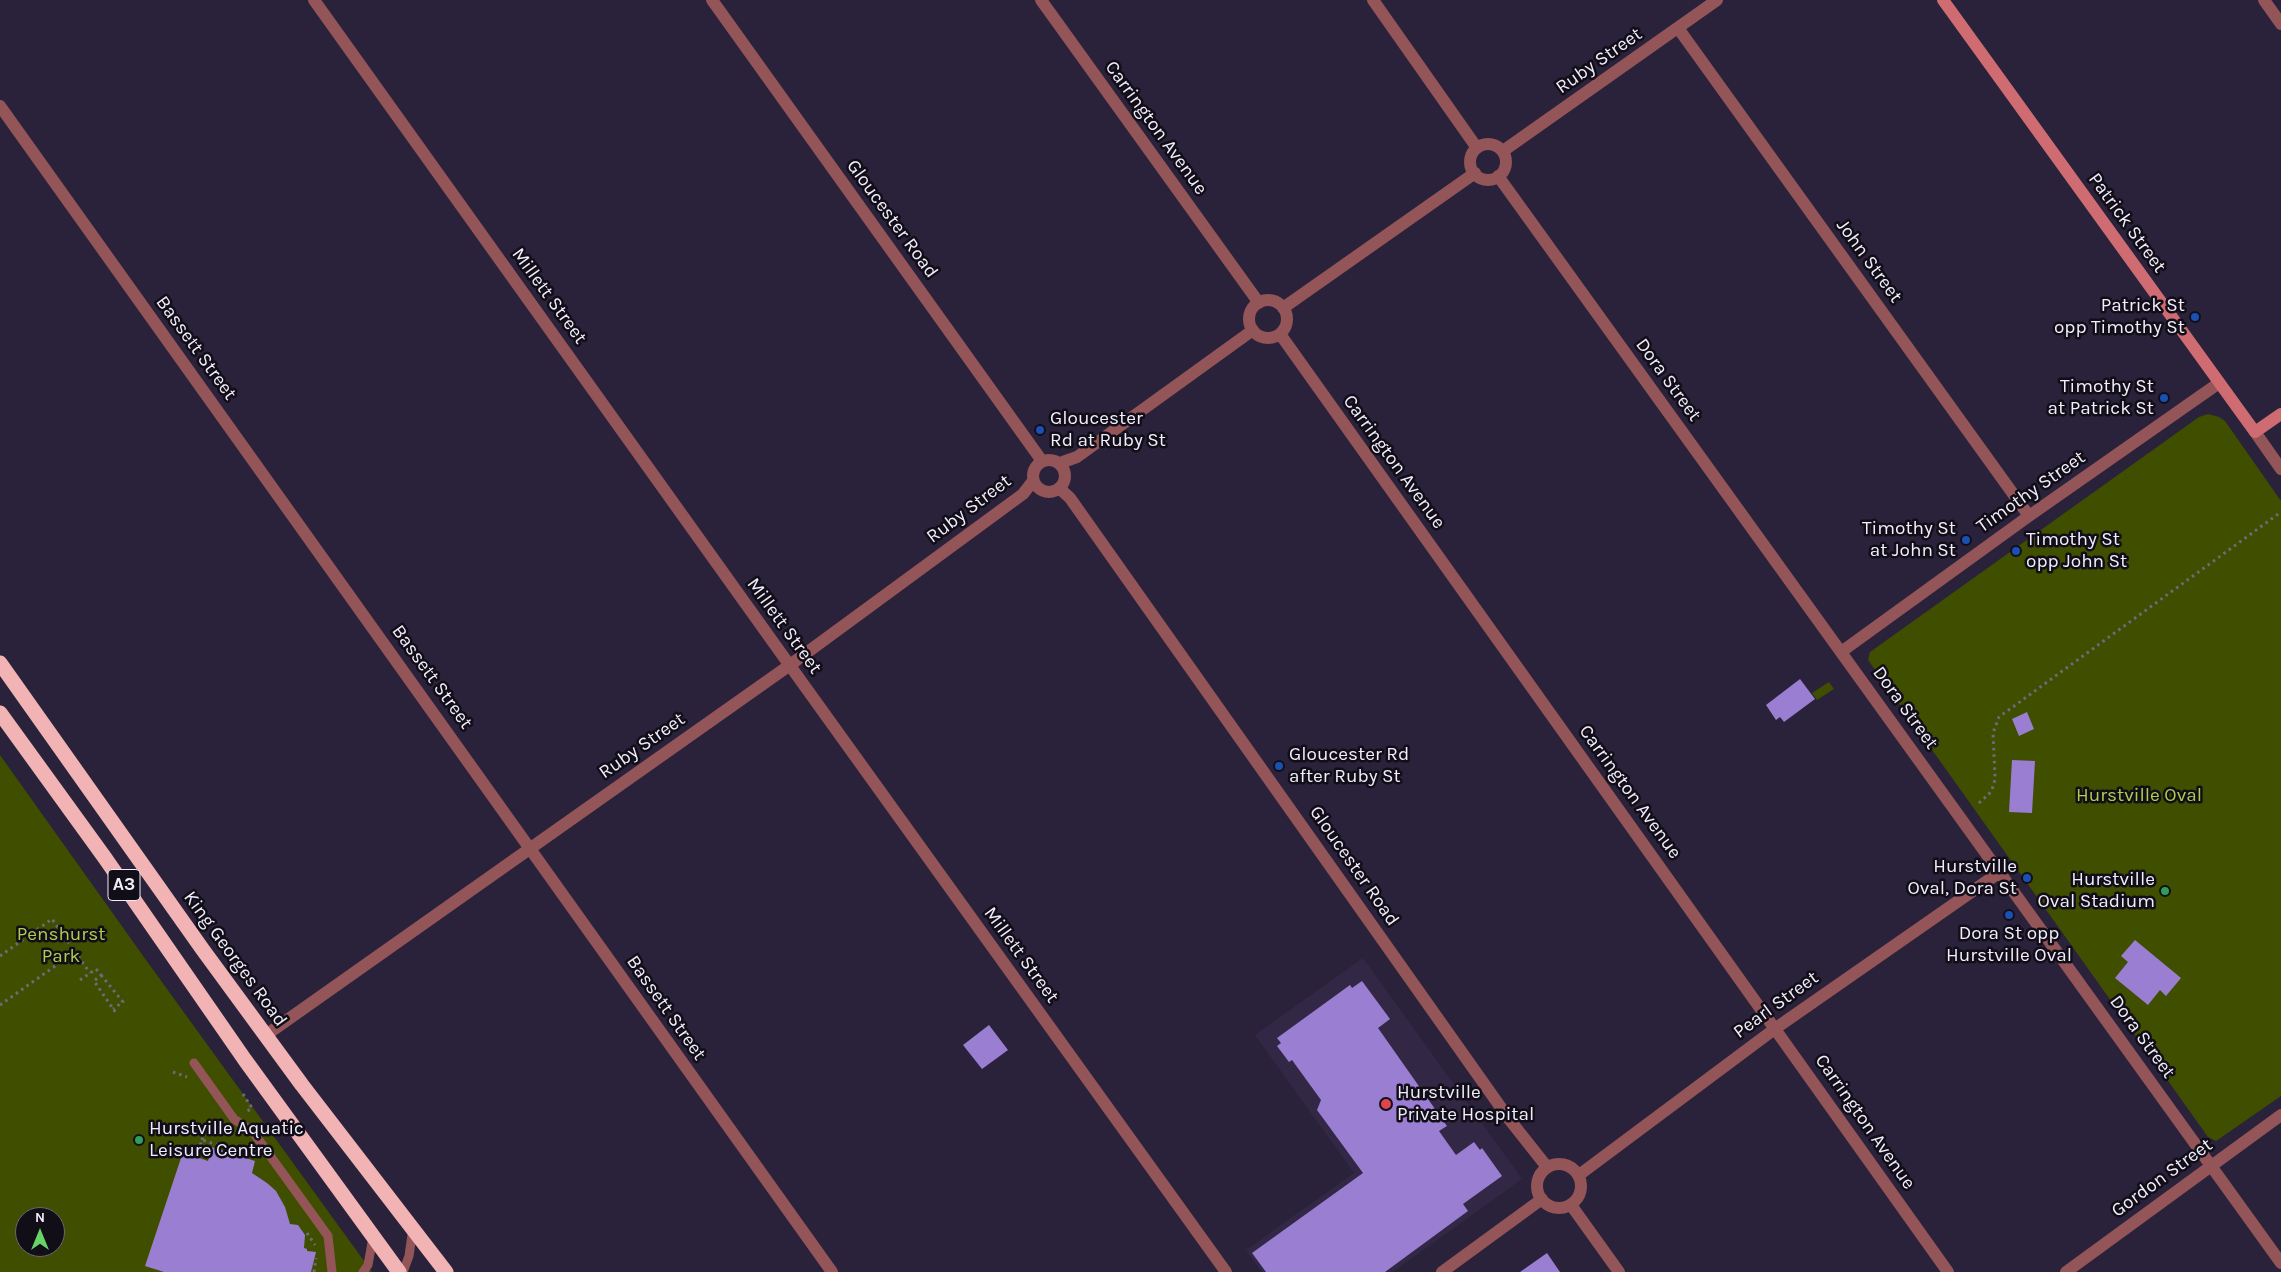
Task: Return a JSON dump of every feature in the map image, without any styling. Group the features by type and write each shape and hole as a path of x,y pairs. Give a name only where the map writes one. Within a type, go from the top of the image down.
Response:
{"highway":[{"name":"King Georges Road","path":"0,663 266,1035 375,1181 446,1272"},
{"name":"A3","path":"0,713 105,858 245,1060 374,1235 399,1272"}],"street":[{"name":"Millett Street","path":"314,0 1226,1272"},
{"name":"Gloucester Road","path":"712,0 1042,461"},
{"name":"Carrington Avenue","path":"1041,0 1259,303"},
{"path":"1373,0 1478,148"},
{"name":"Ruby Street","path":"1502,152 1717,0"},
{"name":"Patrick Street","path":"1943,0 2281,469"},
{"path":"2264,0 2281,24"},
{"name":"John Street","path":"1678,28 2029,516"},
{"name":"Bassett Street","path":"0,106 832,1272"},
{"path":"1483,144 1493,144 1502,152 1506,164 1498,176 1485,179 1475,173 1470,161 1471,156 1478,148 1483,144"},
{"path":"1284,308 1475,173"},
{"name":"Dora Street","path":"1498,176 2281,1263"},
{"path":"1267,301 1276,302 1284,308 1286,325 1280,334 1265,338 1253,330 1250,323 1250,315 1253,308 1259,303 1267,301"},
{"path":"1060,464 1065,476 1059,488 1055,491 1044,492 1036,486 1033,481 1033,472 1042,461 1051,460 1060,464 1077,458 1253,330"},
{"name":"Carrington Avenue","path":"1280,334 1948,1272"},
{"name":"Timothy Street","path":"1841,652 2029,516 2219,383"},
{"path":"2255,432 2281,414"},
{"name":"Ruby Street","path":"266,1035 790,665 1023,494 1033,481"},
{"name":"Gloucester Road","path":"1059,488 1070,498 1504,1111 1548,1167"},
{"name":"Pearl Street","path":"1579,1175 1776,1028 2000,872"},
{"name":"Gordon Street","path":"2066,1272 2281,1115"},
{"path":"1562,1164 1568,1166 1579,1175 1581,1182 1580,1195 1564,1208 1552,1207 1538,1193 1538,1178 1548,1167 1562,1164"},
{"path":"1442,1272 1542,1199"},
{"path":"1570,1205 1619,1272"}],"lane":[{"path":"194,1063 234,1119 252,1132 328,1236 332,1272"},
{"path":"403,1272 409,1256 413,1228"},
{"path":"363,1272 368,1265 374,1235"}],"path":[{"path":"1979,803 1989,794 1994,785 1993,733 2000,717 2281,512"},
{"path":"0,956 52,919 90,973"},
{"path":"0,1005 75,952"},
{"path":"80,980 96,969 122,1002 113,1009"},
{"path":"101,976 94,981 116,1014"},
{"path":"243,1094 252,1108 246,1112"},
{"path":"196,1157 206,1125 231,1133"},
{"path":"202,1140 255,1156 249,1149"},
{"path":"306,1231 317,1247 314,1272"}],"shaded area":[{"name":"Hurstville Private Hospital","path":"1363,958 1522,1179 1393,1272 1262,1272 1246,1250 1354,1173 1255,1035"}],"green space":[{"name":"Hurstville Oval","path":"2208,414 2225,421 2281,501 2281,1096 2216,1141 2208,1137 1868,660 1870,652 2199,417"},
{"path":"1829,682 1834,689 1817,700 1812,693"},
{"name":"Hurstville Aquatic Leisure Centre","path":"0,755 146,960 372,1272 0,1272"}],"building":[{"path":"1800,679 1815,699 1784,722 1780,717 1776,720 1766,705"},
{"path":"2027,712 2034,729 2019,736 2012,719"},
{"path":"2012,760 2035,761 2032,813 2009,812"},
{"path":"2135,940 2181,978 2166,996 2160,990 2148,1005 2115,978 2128,962 2121,956"},
{"name":"Hurstville Private Hospital","path":"1362,981 1390,1019 1378,1028 1447,1126 1439,1131 1456,1155 1474,1142 1480,1150 1482,1148 1502,1176 1463,1204 1468,1211 1385,1272 1266,1272 1252,1253 1363,1173 1317,1110 1321,1100 1292,1060 1289,1062 1277,1046 1281,1043 1277,1038 1350,985 1352,988"},
{"path":"989,1025 1008,1050 982,1069 963,1045"},
{"path":"212,1147 255,1161 252,1173 276,1191 285,1207 290,1224 298,1225 305,1235 304,1248 307,1251 316,1252 311,1272 164,1272 145,1266 183,1152 208,1161"},
{"path":"1547,1253 1560,1272 1520,1272"}],"place":[{"name":"Patrick St opp Timothy St","path":"2195,317"},
{"name":"Timothy St at Patrick St","path":"2164,398"},
{"name":"Gloucester Rd at Ruby St","path":"1040,430"},
{"name":"Timothy St at John St","path":"1966,540"},
{"name":"Timothy St opp John St","path":"2016,551"},
{"name":"Gloucester Rd after Ruby St","path":"1279,766"},
{"name":"Hurstville Oval, Dora St","path":"2027,878"},
{"name":"Hurstville Oval Stadium","path":"2165,891"},
{"name":"Dora St opp Hurstville Oval","path":"2009,915"},
{"name":"Hurstville Private Hospital","path":"1386,1104"},
{"name":"Hurstville Aquatic Leisure Centre","path":"139,1140"}],"park label":[{"name":"Penshurst Park","path":"61,946"}]}
